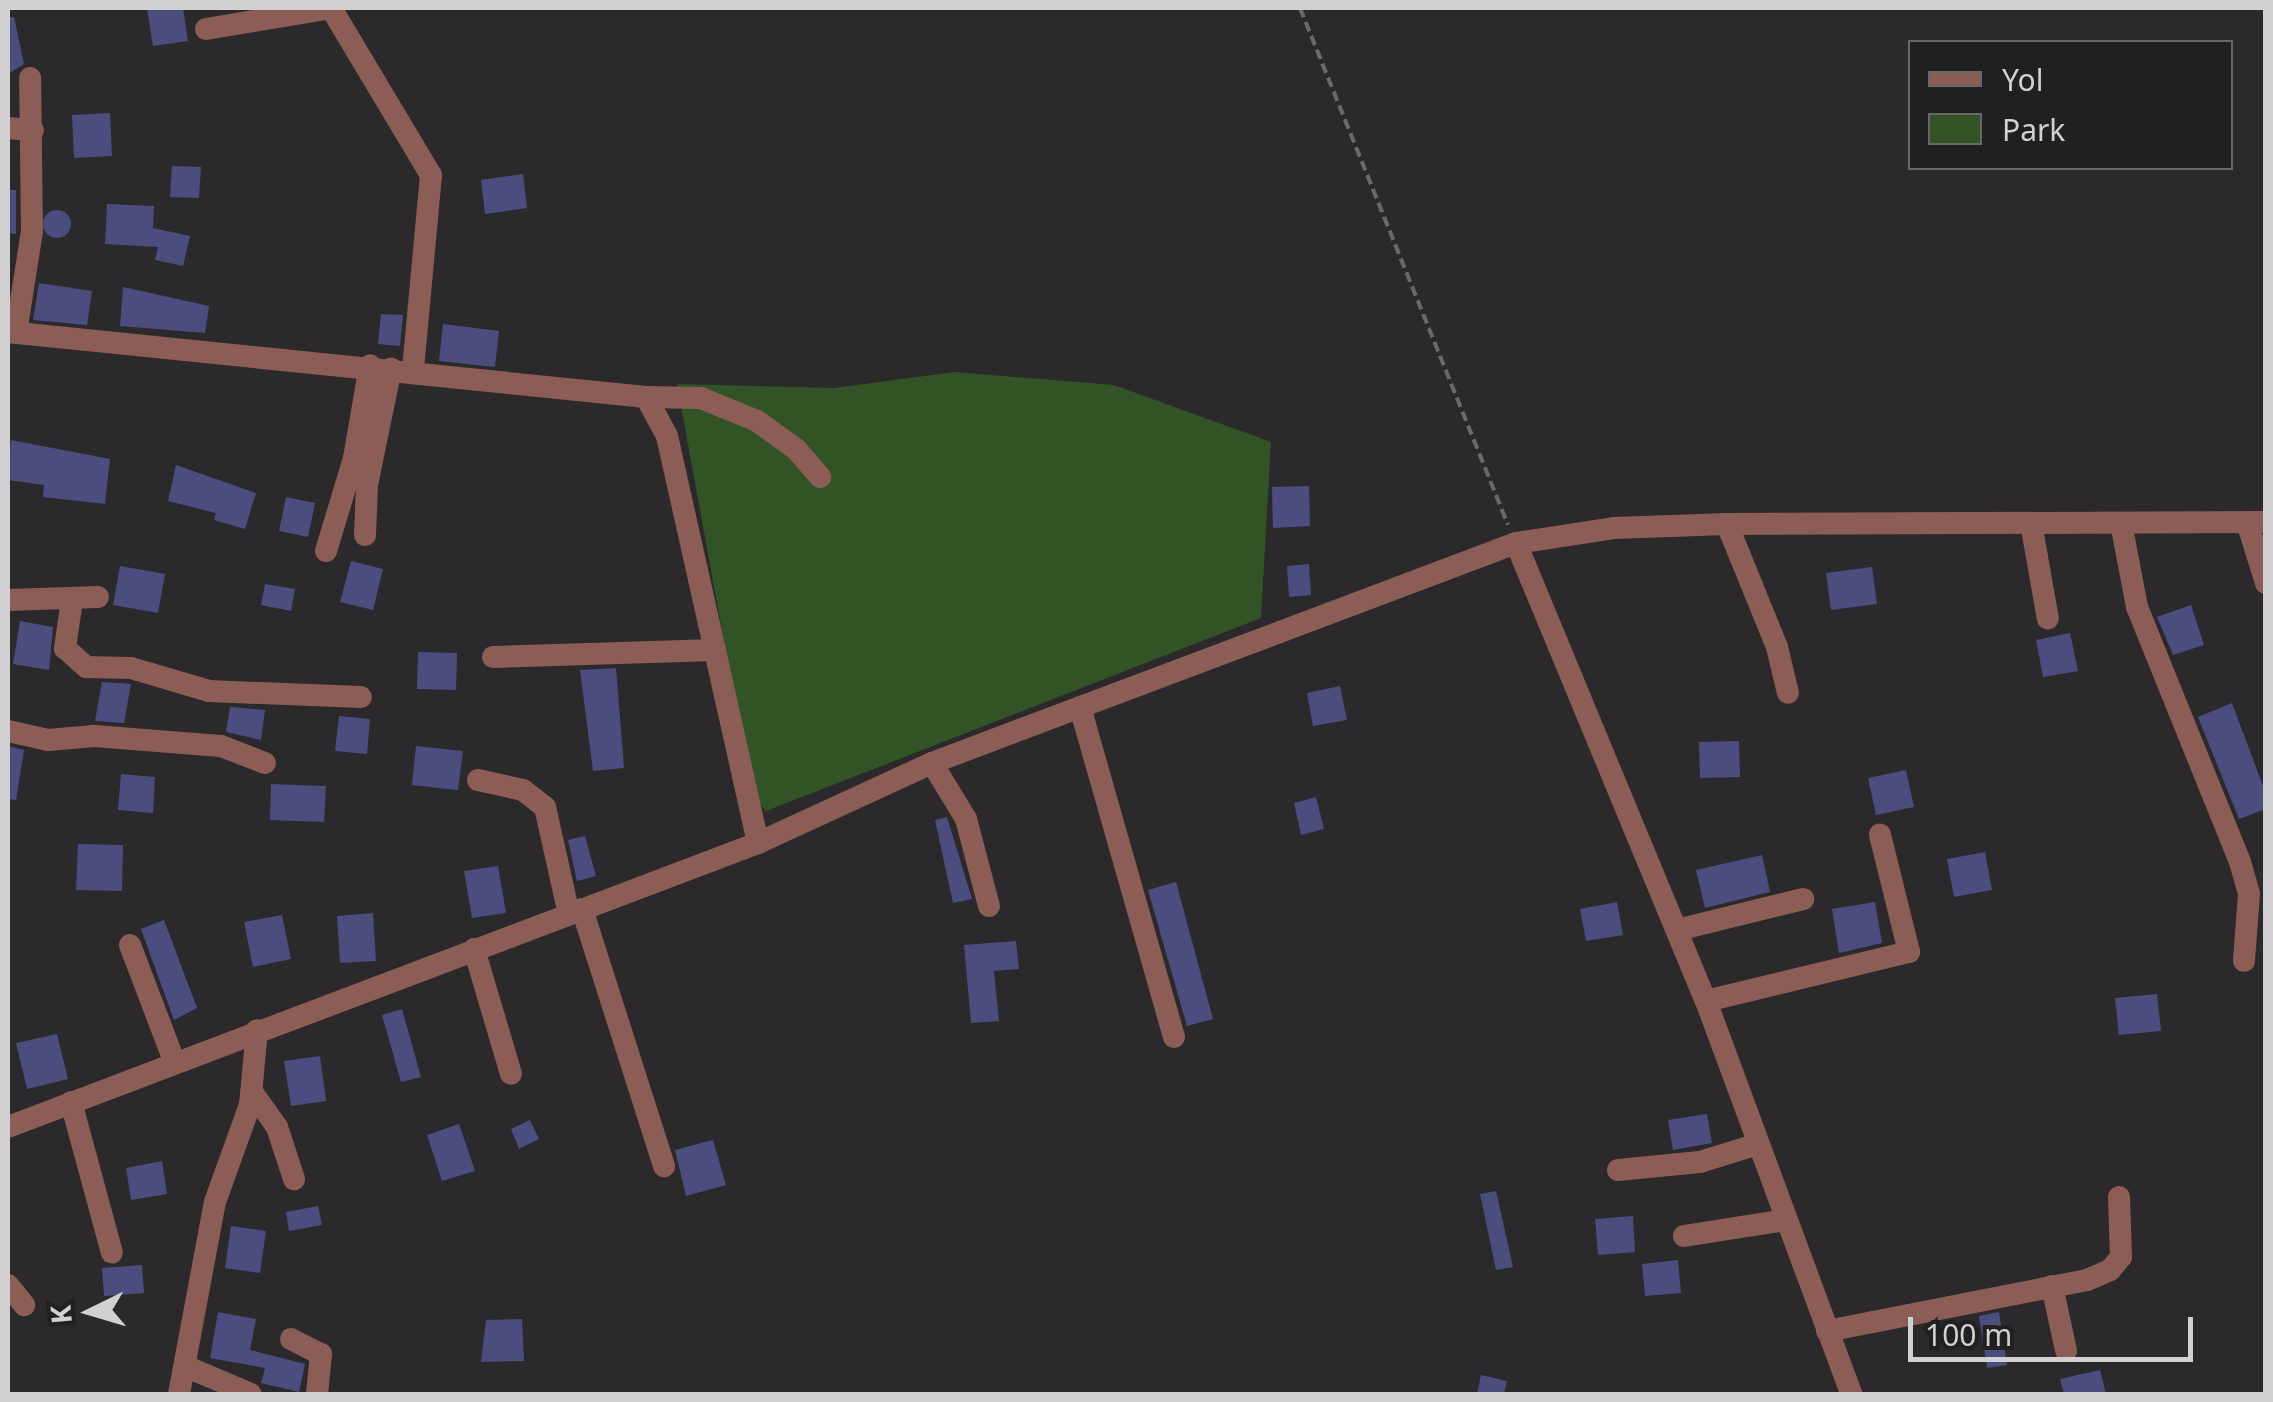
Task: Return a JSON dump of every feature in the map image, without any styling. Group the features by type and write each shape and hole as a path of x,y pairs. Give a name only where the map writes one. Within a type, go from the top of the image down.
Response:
{"street":[{"path":"206,29 332,8 431,174 368,485 365,535"},
{"path":"30,78 32,231 12,332 646,397 702,398 757,421 796,449 820,477"},
{"path":"8,128 32,130"},
{"path":"326,551 354,458 391,368"},
{"path":"646,397 668,436 758,843"},
{"path":"2121,522 2137,608 2249,894 2244,961"},
{"path":"8,1127 758,843 932,763 1516,543 1614,528 1727,524 2256,522 2266,583"},
{"path":"2031,523 2048,619"},
{"path":"1727,524 1777,647 1788,693"},
{"path":"1516,543 1706,1001 1850,1394"},
{"path":"8,600 98,597"},
{"path":"72,600 65,648 86,667 131,668 209,691 362,697"},
{"path":"492,657 715,650"},
{"path":"1080,707 1174,1038"},
{"path":"8,730 48,740 94,736 221,746 265,764"},
{"path":"932,763 966,819 989,906"},
{"path":"478,780 523,790 545,807 576,911 664,1166"},
{"path":"1706,1001 1908,952 1880,835"},
{"path":"1677,930 1802,899"},
{"path":"130,944 174,1061"},
{"path":"474,949 511,1074"},
{"path":"179,1394 187,1366 196,1280 252,1092 257,1030"},
{"path":"252,1092 277,1126 294,1179"},
{"path":"71,1102 112,1254"},
{"path":"1618,1170 1700,1162 1758,1144"},
{"path":"1826,1331 2086,1280 2121,1257 2120,1197"},
{"path":"1684,1236 1786,1220"},
{"path":"8,1285 24,1304"},
{"path":"2052,1286 2066,1350"},
{"path":"291,1339 321,1354 316,1394"},
{"path":"187,1366 251,1394"}],"path":[{"path":"1300,8 1516,543"}],"green space":[{"path":"955,372 1114,385 1271,442 1261,618 766,811 752,795 677,384 834,388"}],"building":[{"path":"147,8 183,8 188,41 153,46"},
{"path":"14,17 24,64 8,74 8,18"},
{"path":"110,113 112,156 74,158 72,115"},
{"path":"172,166 201,167 199,198 170,197"},
{"path":"523,174 527,208 485,214 481,180"},
{"path":"8,190 16,190 16,234 8,233"},
{"path":"107,204 154,206 153,228 190,236 183,266 155,260 158,247 105,244"},
{"path":"57,210 67,214 71,224 67,234 57,238 47,234 43,224 47,214"},
{"path":"39,283 92,291 87,325 33,320"},
{"path":"123,287 209,306 205,333 120,326"},
{"path":"381,314 403,315 400,346 378,344"},
{"path":"443,324 499,331 495,367 439,361"},
{"path":"11,440 110,459 105,504 43,497 44,485 8,480"},
{"path":"176,465 256,493 245,529 214,520 216,513 168,501"},
{"path":"1309,486 1310,526 1273,528 1272,487"},
{"path":"286,497 315,503 308,537 279,531"},
{"path":"351,561 383,569 373,610 340,602"},
{"path":"1309,564 1311,595 1289,597 1287,566"},
{"path":"120,566 165,574 158,613 113,605"},
{"path":"1872,567 1877,604 1831,610 1826,573"},
{"path":"265,584 295,589 291,611 261,605"},
{"path":"2191,605 2204,645 2173,655 2157,617"},
{"path":"20,621 53,627 49,670 13,664"},
{"path":"2070,633 2078,671 2043,677 2036,640"},
{"path":"418,652 457,653 456,690 417,689"},
{"path":"616,668 624,768 593,771 580,670"},
{"path":"102,682 131,684 124,723 95,721"},
{"path":"1340,686 1347,720 1313,726 1307,693"},
{"path":"2232,703 2266,794 2266,809 2239,819 2198,717"},
{"path":"230,707 265,710 261,740 226,732"},
{"path":"339,716 370,719 367,754 335,751"},
{"path":"1739,741 1740,777 1700,778 1699,742"},
{"path":"8,746 24,750 16,800 8,799"},
{"path":"416,746 463,751 458,790 412,785"},
{"path":"1906,770 1914,807 1876,815 1868,778"},
{"path":"121,774 155,777 153,813 118,810"},
{"path":"271,784 326,786 324,822 270,820"},
{"path":"1316,797 1324,829 1301,835 1294,803"},
{"path":"947,817 972,899 953,903 935,820"},
{"path":"585,836 596,876 577,881 568,840"},
{"path":"78,844 123,845 122,891 76,890"},
{"path":"1985,852 1992,890 1954,897 1947,859"},
{"path":"1762,855 1770,892 1705,908 1696,870"},
{"path":"498,866 506,913 472,918 464,871"},
{"path":"1176,882 1213,1019 1187,1026 1148,890"},
{"path":"1617,902 1623,935 1586,941 1580,909"},
{"path":"1875,902 1882,943 1839,953 1832,909"},
{"path":"373,913 376,961 340,963 337,916"},
{"path":"282,915 291,959 253,967 244,922"},
{"path":"164,920 197,1008 174,1020 141,929"},
{"path":"1016,941 1019,969 994,971 999,1021 971,1023 964,945"},
{"path":"2157,994 2161,1031 2119,1035 2115,998"},
{"path":"402,1009 421,1077 401,1082 382,1015"},
{"path":"57,1034 68,1079 27,1089 16,1043"},
{"path":"320,1056 326,1101 291,1106 284,1061"},
{"path":"1707,1114 1712,1143 1673,1150 1668,1120"},
{"path":"530,1120 539,1139 519,1149 511,1129"},
{"path":"459,1124 475,1171 442,1181 427,1135"},
{"path":"713,1140 726,1185 686,1196 675,1150"},
{"path":"162,1161 167,1194 131,1200 126,1168"},
{"path":"1496,1191 1513,1267 1496,1270 1480,1194"},
{"path":"318,1206 322,1225 289,1231 286,1212"},
{"path":"1633,1216 1635,1252 1598,1255 1595,1219"},
{"path":"231,1226 266,1231 260,1273 225,1268"},
{"path":"1678,1260 1681,1293 1645,1296 1642,1264"},
{"path":"142,1265 144,1293 104,1296 102,1268"},
{"path":"218,1312 256,1319 250,1350 305,1364 299,1392 261,1383 265,1368 210,1358"},
{"path":"1999,1312 2007,1365 1987,1368 1979,1316"},
{"path":"522,1319 524,1361 481,1362 486,1320"},
{"path":"2100,1370 2106,1394 2064,1394 2060,1379"},
{"path":"1481,1375 1507,1381 1504,1394 1477,1394"}]}
